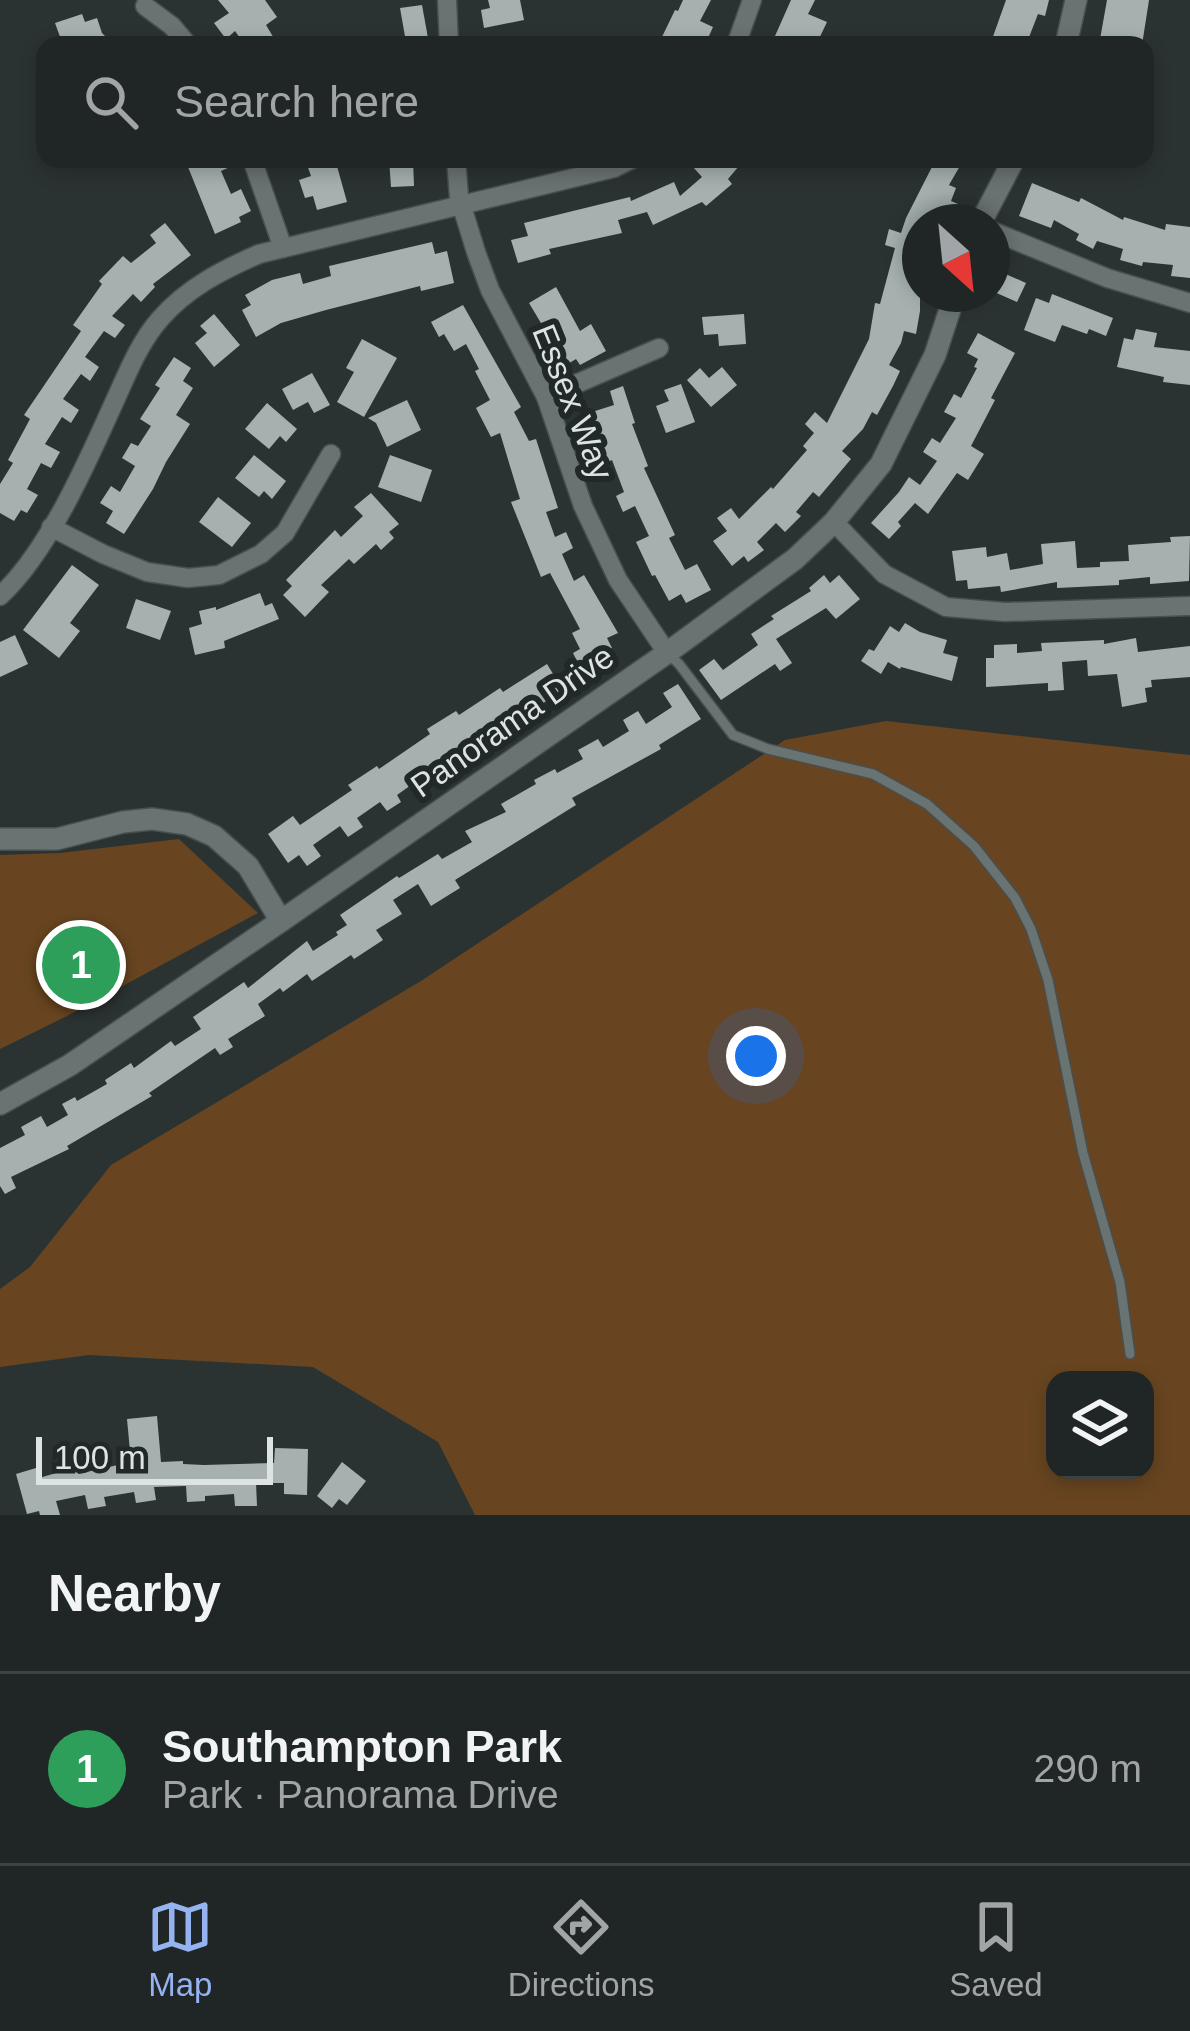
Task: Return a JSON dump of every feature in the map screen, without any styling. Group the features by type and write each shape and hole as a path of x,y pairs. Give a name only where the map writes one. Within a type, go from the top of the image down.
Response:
{"street":[{"path":"447,0 449,36"},
{"path":"739,36 752,0"},
{"path":"1068,36 1076,0"},
{"path":"145,6 180,36"},
{"path":"255,168 283,248"},
{"name":"Essex Way","path":"457,168 461,204 490,290 546,398 583,506 618,580 668,653"},
{"path":"0,596 51,527 138,352 159,320 188,292 259,254 614,168"},
{"path":"990,204 1009,168"},
{"path":"1010,238 1107,278 1190,302"},
{"name":"Panorama Drive","path":"0,1104 70,1065 281,921 796,559 834,522 881,464 935,355 949,312"},
{"path":"546,398 659,348"},
{"path":"51,527 147,572 188,578 219,575 261,554 285,533 332,454"},
{"path":"834,522 884,574 946,607 1005,612 1190,606"},
{"path":"0,839 57,839 152,819 187,824 214,836 248,866 281,921"}],"lane":[{"path":"668,653 733,734 768,749 874,774 927,804 974,846 1015,898 1048,980 1083,1153 1120,1282 1130,1354"}],"shaded area":[{"path":"886,721 1190,755 1190,1515 475,1515 438,1442 313,1367 89,1355 0,1367 0,1289 30,1267 111,1165 421,981 785,740"},
{"path":"179,839 258,913 0,1049 0,855"}],"building":[{"path":"218,0 265,0 277,17 266,25 273,36 239,36 235,31 224,36 214,23 229,13"},
{"path":"488,0 520,0 524,20 484,28 481,10 490,8"},
{"path":"683,0 711,0 700,21 713,27 709,36 662,36"},
{"path":"791,0 815,0 808,14 827,22 820,36 775,36"},
{"path":"1006,0 1049,0 1045,16 1038,14 1029,36 993,36"},
{"path":"1107,0 1149,0 1143,36 1101,36"},
{"path":"422,5 428,36 405,36 400,8"},
{"path":"82,14 85,22 97,18 105,36 60,36 55,23"},
{"path":"188,168 228,168 221,171 231,194 241,189 251,211 239,217 241,222 215,234"},
{"path":"308,168 338,168 347,202 317,210 313,196 305,198 299,180 311,176"},
{"path":"390,168 413,168 414,186 391,187"},
{"path":"694,168 737,168 728,179 732,184 706,206 702,202 653,225 647,212 618,220 622,233 549,249 551,254 518,263 511,240 528,236 524,223 630,197 631,201 674,182 680,196 702,177"},
{"path":"931,168 959,168 949,185 956,188 951,201 958,204 913,204"},
{"path":"1032,183 1079,202 1081,198 1123,220 1165,230 1166,224 1190,227 1190,278 1171,276 1173,265 1143,262 1142,266 1120,260 1123,249 1097,241 1093,249 1076,240 1079,234 1054,220 1051,228 1019,216"},
{"path":"165,223 191,255 153,284 141,302 133,294 112,316 125,325 115,338 104,331 85,357 99,367 90,381 81,374 63,399 79,410 71,423 62,417 45,444 60,452 51,468 41,463 27,489 38,495 27,513 21,510 14,521 0,513 0,484 30,419 24,415 81,331 73,325 102,284 99,281 123,256 131,263 156,243 150,235"},
{"path":"889,229 901,233 902,312 920,312 916,334 904,331 889,365 900,371 893,386 877,415 872,412 842,451 851,459 819,497 813,492 796,512 801,516 785,532 776,523 757,542 764,550 732,566 713,541 727,531 717,518 731,508 739,519 773,489 807,450 803,446 814,433 805,424 815,412 827,423 869,339 875,303 880,304 895,248 885,245"},
{"path":"432,242 435,254 447,251 454,283 421,291 420,286 326,310 281,323 256,337 242,310 251,305 245,295 272,280 300,273 303,284 331,276 329,266"},
{"path":"1010,276 1026,283 1017,302 1010,299"},
{"path":"556,287 580,331 591,324 606,351 580,365 576,359 566,365 529,303"},
{"path":"1052,294 1113,318 1106,336 1062,325 1055,342 1024,330 1036,298 1049,303"},
{"path":"463,305 521,407 514,412 529,441 536,439 558,508 546,512 555,537 566,532 573,548 562,554 574,581 584,575 618,633 607,638 612,648 579,665 573,653 580,649 572,633 580,629 550,573 541,577 511,502 520,499 500,433 491,437 476,408 490,400 475,371 479,369 466,344 454,351 431,322"},
{"path":"214,314 240,345 214,367 195,343 207,333 200,326"},
{"path":"744,314 746,344 719,346 718,334 704,335 702,317"},
{"path":"1136,329 1157,333 1154,347 1190,351 1190,385 1117,367 1124,338 1133,340"},
{"path":"978,333 1015,353 971,446 984,454 968,480 957,473 928,514 915,503 889,539 871,523 909,477 920,485 937,461 923,452 932,438 940,443 956,418 944,412 954,394 961,398 977,368 978,359 967,353"},
{"path":"362,339 397,358 364,417 337,402 354,372 346,368"},
{"path":"174,357 191,368 183,381 193,388 176,415 190,424 124,534 106,523 113,511 100,503 111,486 120,492 135,466 122,458 131,443 138,446 151,426 140,419"},
{"path":"722,367 737,385 711,407 687,380 700,368 709,378"},
{"path":"312,373 330,405 314,413 308,402 293,410 282,389"},
{"path":"681,384 695,422 666,433 656,406 669,401 664,390"},
{"path":"623,386 648,466 644,468 675,535 669,538 685,570 697,564 711,590 686,603 681,594 669,601 652,576 636,542 649,536 635,506 623,512 616,496 624,492 612,460 605,463 599,448 589,413 614,405 610,391"},
{"path":"407,400 421,430 387,447 376,423 368,418"},
{"path":"267,403 297,429 286,442 280,436 269,449 245,429"},
{"path":"254,455 286,481 272,499 264,491 259,497 235,478"},
{"path":"390,455 432,470 421,502 378,487"},
{"path":"371,493 399,524 389,532 394,538 381,550 376,544 354,564 349,559 321,585 329,592 305,617 283,595 292,586 286,580 335,530 341,537 363,516 354,507"},
{"path":"218,497 251,523 232,547 199,522"},
{"path":"1190,536 1189,581 1150,584 1150,577 1119,580 1119,585 1057,588 1057,582 1001,592 1000,586 968,589 967,580 956,581 952,551 986,547 987,557 1007,553 1010,570 1043,564 1041,544 1075,541 1077,568 1100,567 1100,562 1129,561 1128,545"},
{"path":"72,565 99,585 70,623 80,631 59,658 23,630"},
{"path":"824,575 830,583 839,575 860,599 836,619 826,608 776,639 792,663 780,671 775,664 721,700 699,670 714,659 723,670 758,645 751,634 811,591"},
{"path":"260,593 265,606 272,603 279,619 224,641 225,648 195,655 189,628 202,624 199,611 216,610"},
{"path":"136,599 171,611 160,640 126,628"},
{"path":"905,623 947,640 943,653 958,657 952,681 888,662 881,674 861,661 869,649 874,651 890,626 899,632"},
{"path":"15,635 28,664 0,677 0,642"},
{"path":"1136,638 1138,652 1190,646 1190,677 1151,680 1152,687 1145,688 1147,702 1122,707 1117,674 1088,676 1087,660 1062,662 1064,690 1048,691 1048,683 986,687 986,658 994,658 994,645 1017,644 1017,653 1042,651 1041,643 1104,640 1104,644"},
{"path":"547,664 563,690 505,728 499,718 472,735 480,748 462,759 456,750 433,765 440,775 422,787 418,780 397,795 401,802 387,811 380,802 357,818 363,827 348,837 340,826 313,845 321,856 307,866 299,855 288,863 268,834 293,816 300,825 352,790 348,785 430,734 427,729 500,688 503,692"},
{"path":"678,684 701,719 659,745 661,749 572,798 576,805 455,880 460,888 431,906 418,884 393,900 402,914 376,930 383,940 312,981 307,974 283,992 280,988 258,1004 265,1016 228,1039 233,1047 220,1055 215,1048 149,1093 152,1096 67,1146 69,1149 11,1177 16,1188 5,1194 0,1186 0,1148 25,1135 21,1127 41,1116 47,1127 68,1115 62,1104 75,1097 77,1101 131,1063 134,1068 171,1041 175,1046 201,1029 193,1017 244,982 248,988 307,941 313,951 338,935 347,925 340,915 397,876 472,842 465,831 506,812 501,804 536,784 534,780 583,759 578,750 598,739 603,747 629,731 623,720 638,711 646,724 672,707 663,693"},
{"path":"157,1416 161,1462 274,1463 275,1448 308,1449 307,1495 284,1494 284,1483 256,1483 257,1506 235,1506 234,1494 187,1502 186,1486 154,1487 156,1500 136,1503 134,1492 104,1497 106,1506 88,1509 85,1495 56,1501 60,1515 27,1514 16,1474 36,1468 39,1478 76,1463 78,1474 131,1462 127,1419"},
{"path":"342,1462 366,1481 347,1505 339,1499 332,1508 317,1496"}],"place":[{"name":"Southampton Park","path":"81,965"}]}
